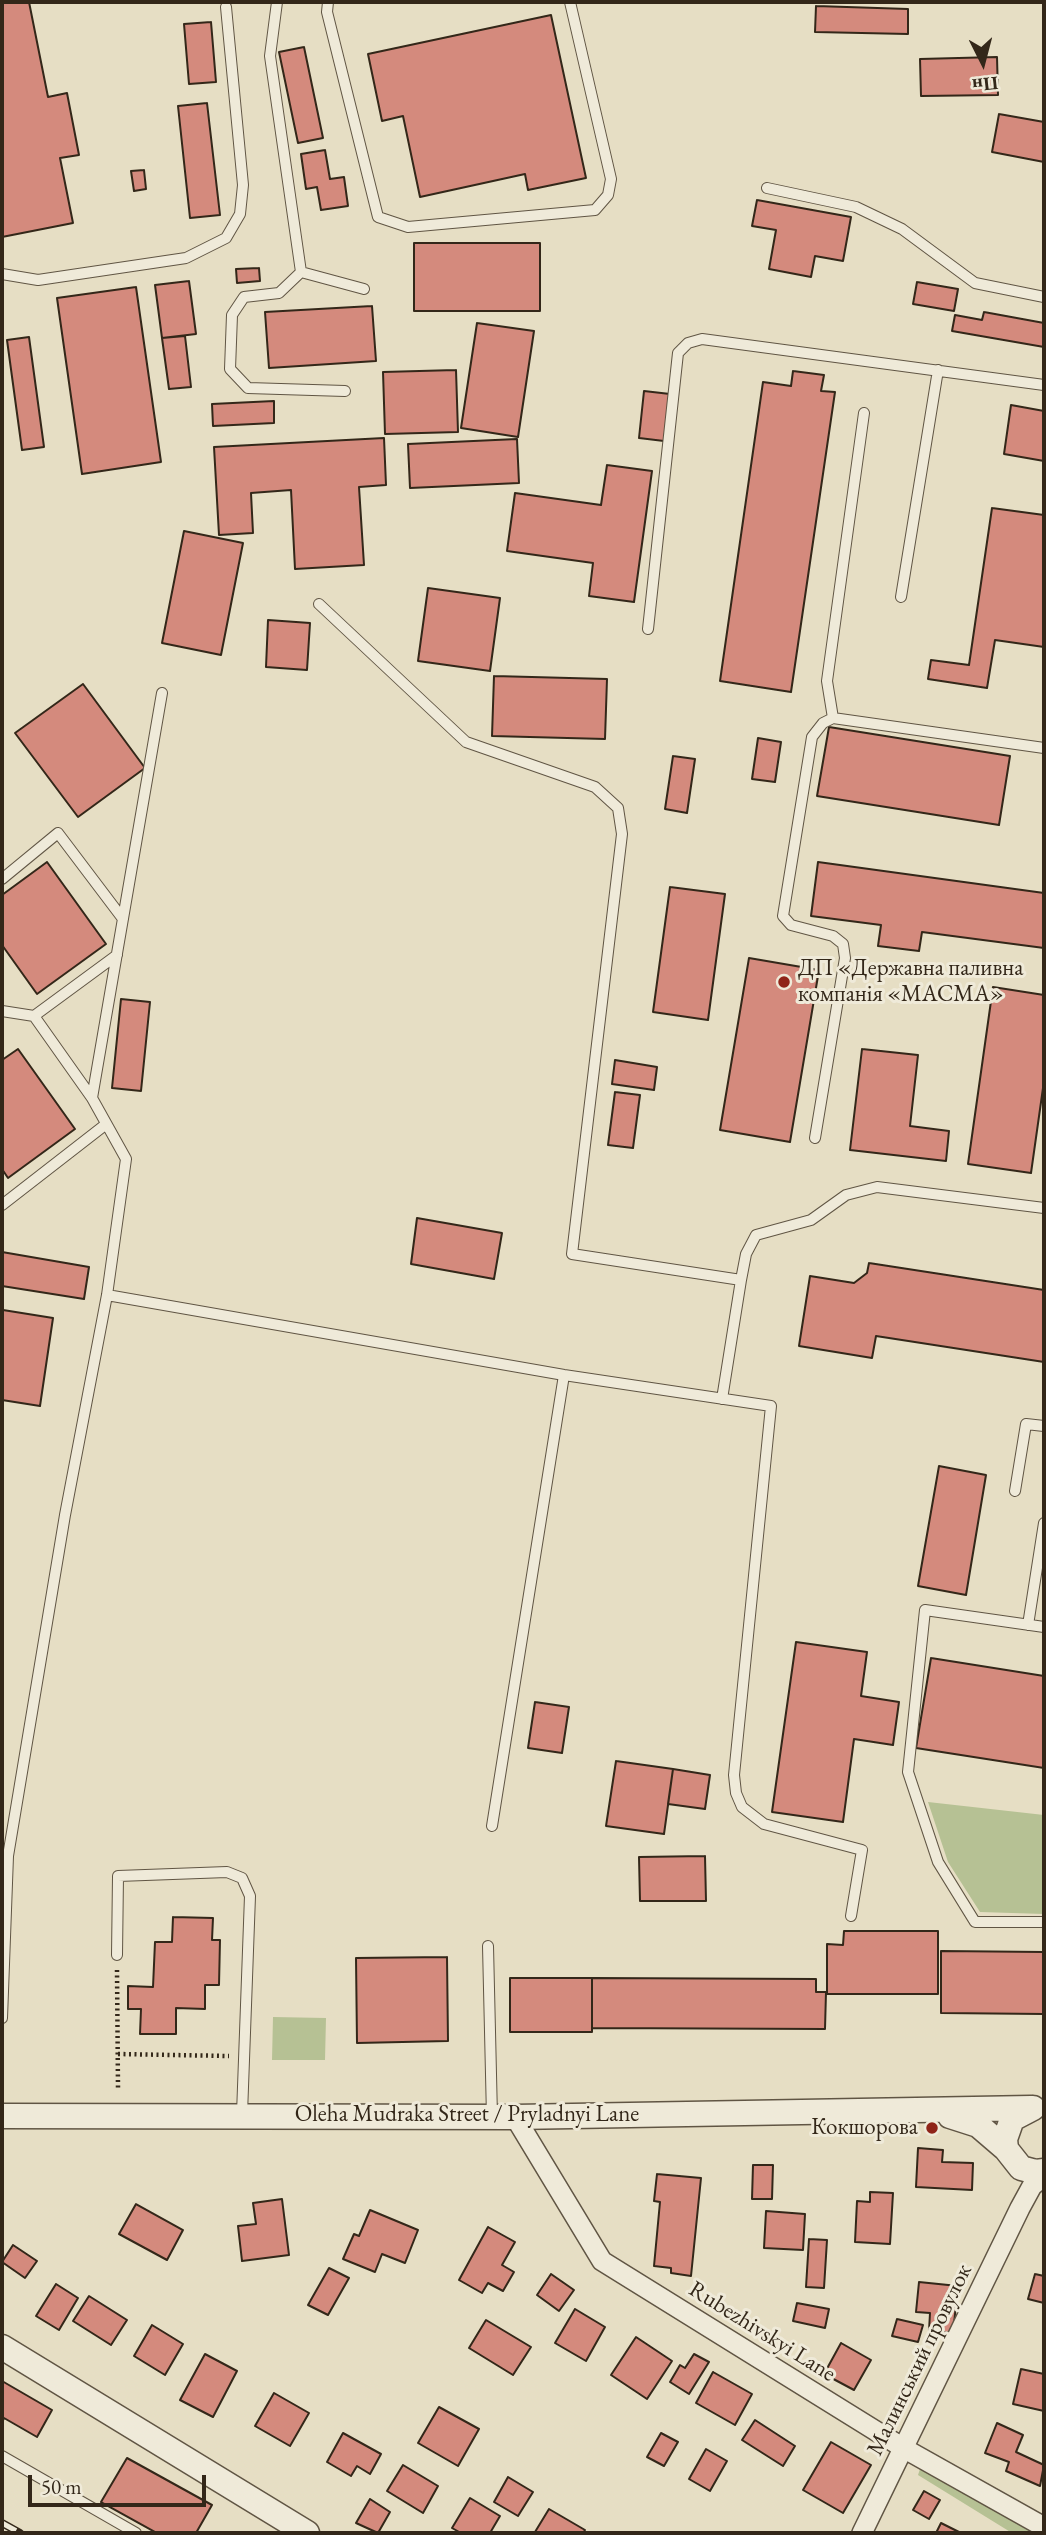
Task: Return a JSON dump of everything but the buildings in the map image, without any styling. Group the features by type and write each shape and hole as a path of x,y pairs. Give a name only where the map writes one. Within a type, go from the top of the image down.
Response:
{"street":[{"name":"Oleha Mudraka Street / Pryladnyi Lane","path":"2,2116 504,2117 1040,2108"},
{"path":"1020,2208 1019,2183 1004,2139 1012,2119 1040,2108"},
{"path":"933,2110 978,2125 1021,2168 1044,2173"},
{"name":"Rubezhivskyi Lane","path":"504,2117 601,2261 905,2449 1044,2527"},
{"name":"Малинський провулок","path":"862,2533 1020,2208 1032,2186 1044,2173"},
{"path":"2,2347 307,2533"}],"lane":[{"path":"277,2 271,56 301,272"},
{"path":"328,2 327,12 378,217 408,227 595,210 608,195 611,179 570,2"},
{"path":"2,274 38,280 186,258 226,238 240,214 243,184 226,8"},
{"path":"767,188 856,207 902,229 975,284 1044,297"},
{"path":"301,272 364,289"},
{"path":"301,272 279,293 244,297 232,315 230,369 248,388 345,391"},
{"path":"648,629 678,353 688,342 702,340 1044,384"},
{"path":"901,597 938,370"},
{"path":"834,718 827,681 864,413"},
{"path":"319,604 466,742 595,787 618,808 622,834 572,1254 741,1280"},
{"path":"92,1098 162,693"},
{"path":"816,1138 845,958 843,944 833,936 791,925 783,916 812,737 822,723 834,718 1044,748"},
{"path":"2,879 58,833 123,919"},
{"path":"2,1011 34,1016 117,955"},
{"path":"2,2018 8,1856 65,1515 107,1295 126,1159 92,1098 34,1016"},
{"path":"2,1205 105,1125"},
{"path":"722,1399 746,1254 756,1235 811,1220 845,1195 877,1187 1044,1208"},
{"path":"107,1295 564,1375 771,1406 734,1775 736,1793 742,1807 764,1824 862,1850 851,1916"},
{"path":"492,1826 564,1375"},
{"path":"1014,1491 1026,1424 1044,1426"},
{"path":"1028,1625 1044,1523"},
{"path":"1044,1627 925,1610 908,1772 939,1862 975,1922 1044,1922"},
{"path":"117,1955 118,1876 227,1872 242,1878 250,1896 242,2115"},
{"path":"488,1946 504,2117"},
{"path":"2,2456 136,2533"}],"path":[{"path":"117,1955 118,2088"},
{"path":"118,2054 244,2056"}],"green space":[{"path":"928,1802 1044,1815 1044,1914 980,1912 948,1862"},
{"path":"273,2017 326,2018 325,2060 272,2060"},
{"path":"926,2468 1042,2533 1012,2533 918,2475 920,2469"}],"railway":[{"path":"2,2523 20,2533"}],"place":[{"name":"ДП «Державна паливна компанія «МАСМА»","path":"784,982"},
{"name":"Кокшорова","path":"932,2128"}]}
